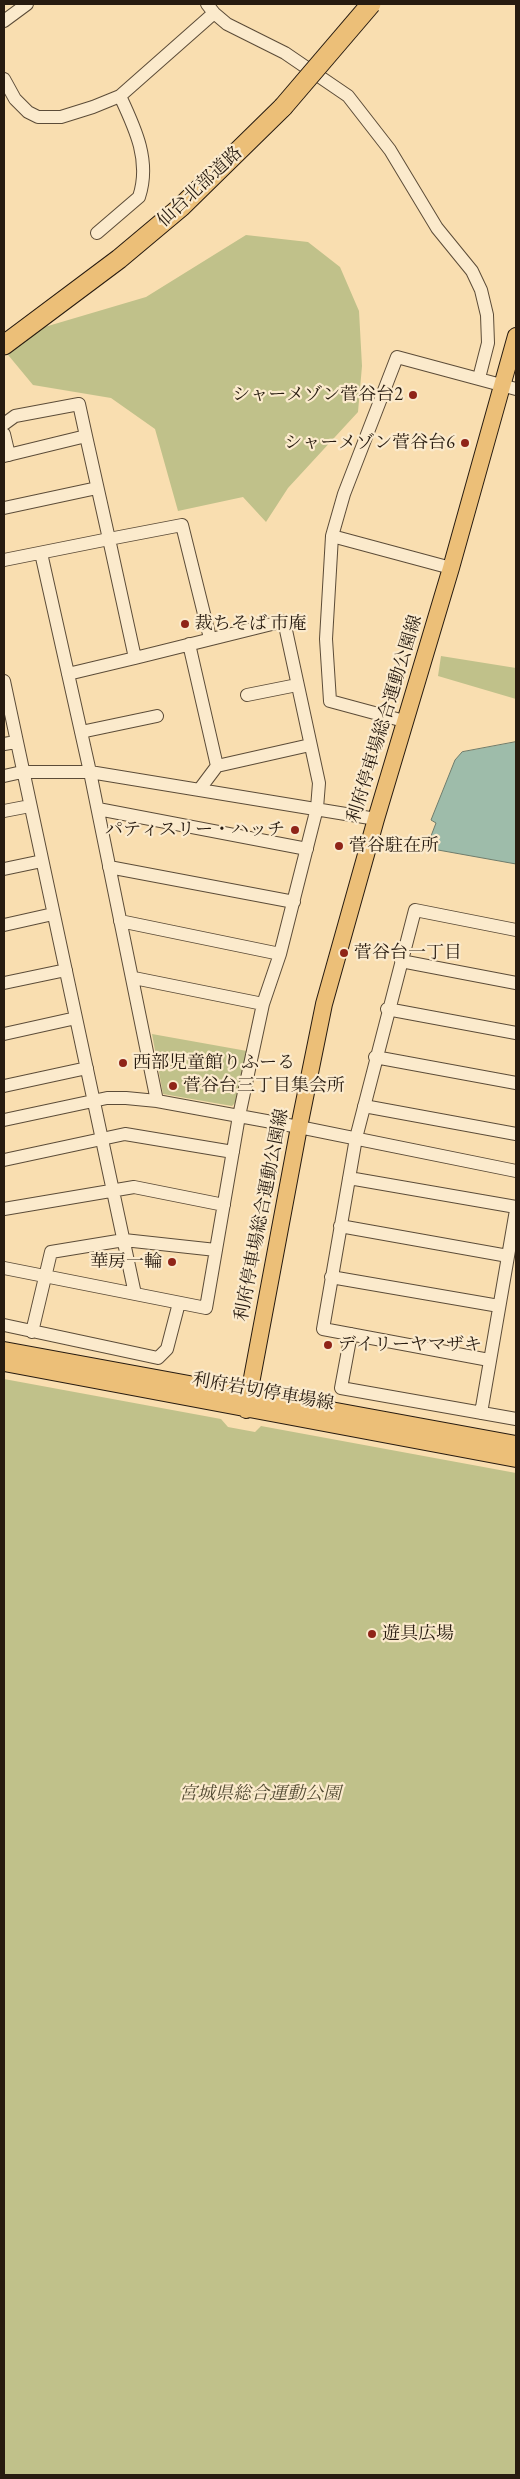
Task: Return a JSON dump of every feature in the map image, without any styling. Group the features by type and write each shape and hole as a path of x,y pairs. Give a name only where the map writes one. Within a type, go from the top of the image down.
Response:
{"highway":[{"name":"仙台北部道路","path":"4,345 58,307 174,213 283,107 372,4"}],"main road":[{"name":"利府停車場総合運動公園線","path":"247,1403 324,1004 404,721 509,387 516,336"},
{"name":"利府岩切停車場線","path":"4,1350 247,1403 516,1458"},
{"name":"利府岩切停車場線","path":"4,1364 516,1444"}],"street":[{"path":"4,21 27,4"},
{"path":"4,79 15,99 28,112 38,117 61,117 93,107 120,96 211,8 227,24 285,53 348,96 390,150 437,228 472,271 481,290 487,315 488,343 479,378"},
{"path":"97,233 139,197 142,189 143,152 120,96"},
{"path":"404,721 330,701 326,638 332,536 344,494 397,357 509,387"},
{"path":"4,424 15,416 79,404 135,658"},
{"path":"4,434 6,455 86,436"},
{"path":"4,508 97,488"},
{"path":"4,560 182,526 210,638"},
{"path":"332,536 451,568"},
{"path":"41,553 134,978 157,1101"},
{"path":"4,1268 206,1308 239,1116 263,1004 280,954 318,808 319,783 284,621 68,674"},
{"path":"189,644 217,766"},
{"path":"4,683 10,743 22,772 30,806 103,1138 135,1294"},
{"path":"247,695 298,685"},
{"path":"81,732 157,716"},
{"path":"199,790 217,766 310,745"},
{"path":"4,776 22,772 90,772 376,819"},
{"path":"4,811 30,806"},
{"path":"98,809 307,849"},
{"path":"4,869 42,861"},
{"path":"110,866 294,902"},
{"path":"490,1360 323,1329 356,1138 387,1009 414,910 516,930"},
{"path":"4,926 54,914"},
{"path":"120,921 280,954"},
{"path":"401,961 516,983"},
{"path":"4,983 66,970"},
{"path":"134,978 263,1004"},
{"path":"387,1009 516,1033"},
{"path":"4,1034 76,1018"},
{"path":"375,1057 516,1083"},
{"path":"4,1086 87,1068"},
{"path":"4,1120 94,1100 126,1098 157,1101 356,1138 516,1171"},
{"path":"364,1106 516,1134"},
{"path":"4,1160 125,1134 233,1152"},
{"path":"349,1178 516,1208 481,1413"},
{"path":"4,1209 134,1187 224,1205"},
{"path":"340,1226 508,1256"},
{"path":"32,1332 43,1276 51,1252 124,1240 216,1250"},
{"path":"331,1277 499,1306"},
{"path":"4,1326 158,1358 167,1349 179,1303"},
{"path":"351,1334 341,1388 516,1419"}],"green space":[{"path":"246,235 308,242 340,267 359,311 362,366 358,412 288,488 266,522 243,497 178,511 155,429 111,398 33,385 4,350 4,339 146,297"},
{"path":"441,656 516,668 516,699 438,676"},
{"path":"152,1034 247,1051 237,1101 232,1106 163,1094"},
{"name":"宮城県総合運動公園","path":"4,1379 221,1419 228,1427 255,1432 261,1426 516,1473 516,2475 4,2475"}],"shaded area":[{"path":"516,742 516,864 438,850 434,847 431,836 436,823 431,820 455,760 462,752"}],"place":[{"name":"シャーメゾン菅谷台2","path":"413,395"},
{"name":"シャーメゾン菅谷台6","path":"465,443"},
{"name":"裁ちそば 市庵","path":"185,624"},
{"name":"パティスリー・ハッチ","path":"295,830"},
{"name":"菅谷駐在所","path":"339,846"},
{"name":"菅谷台一丁目","path":"344,953"},
{"name":"西部児童館りふーる","path":"123,1063"},
{"name":"菅谷台三丁目集会所","path":"173,1086"},
{"name":"華房一輪","path":"172,1262"},
{"name":"デイリーヤマザキ","path":"328,1345"},
{"name":"遊具広場","path":"372,1634"}]}
